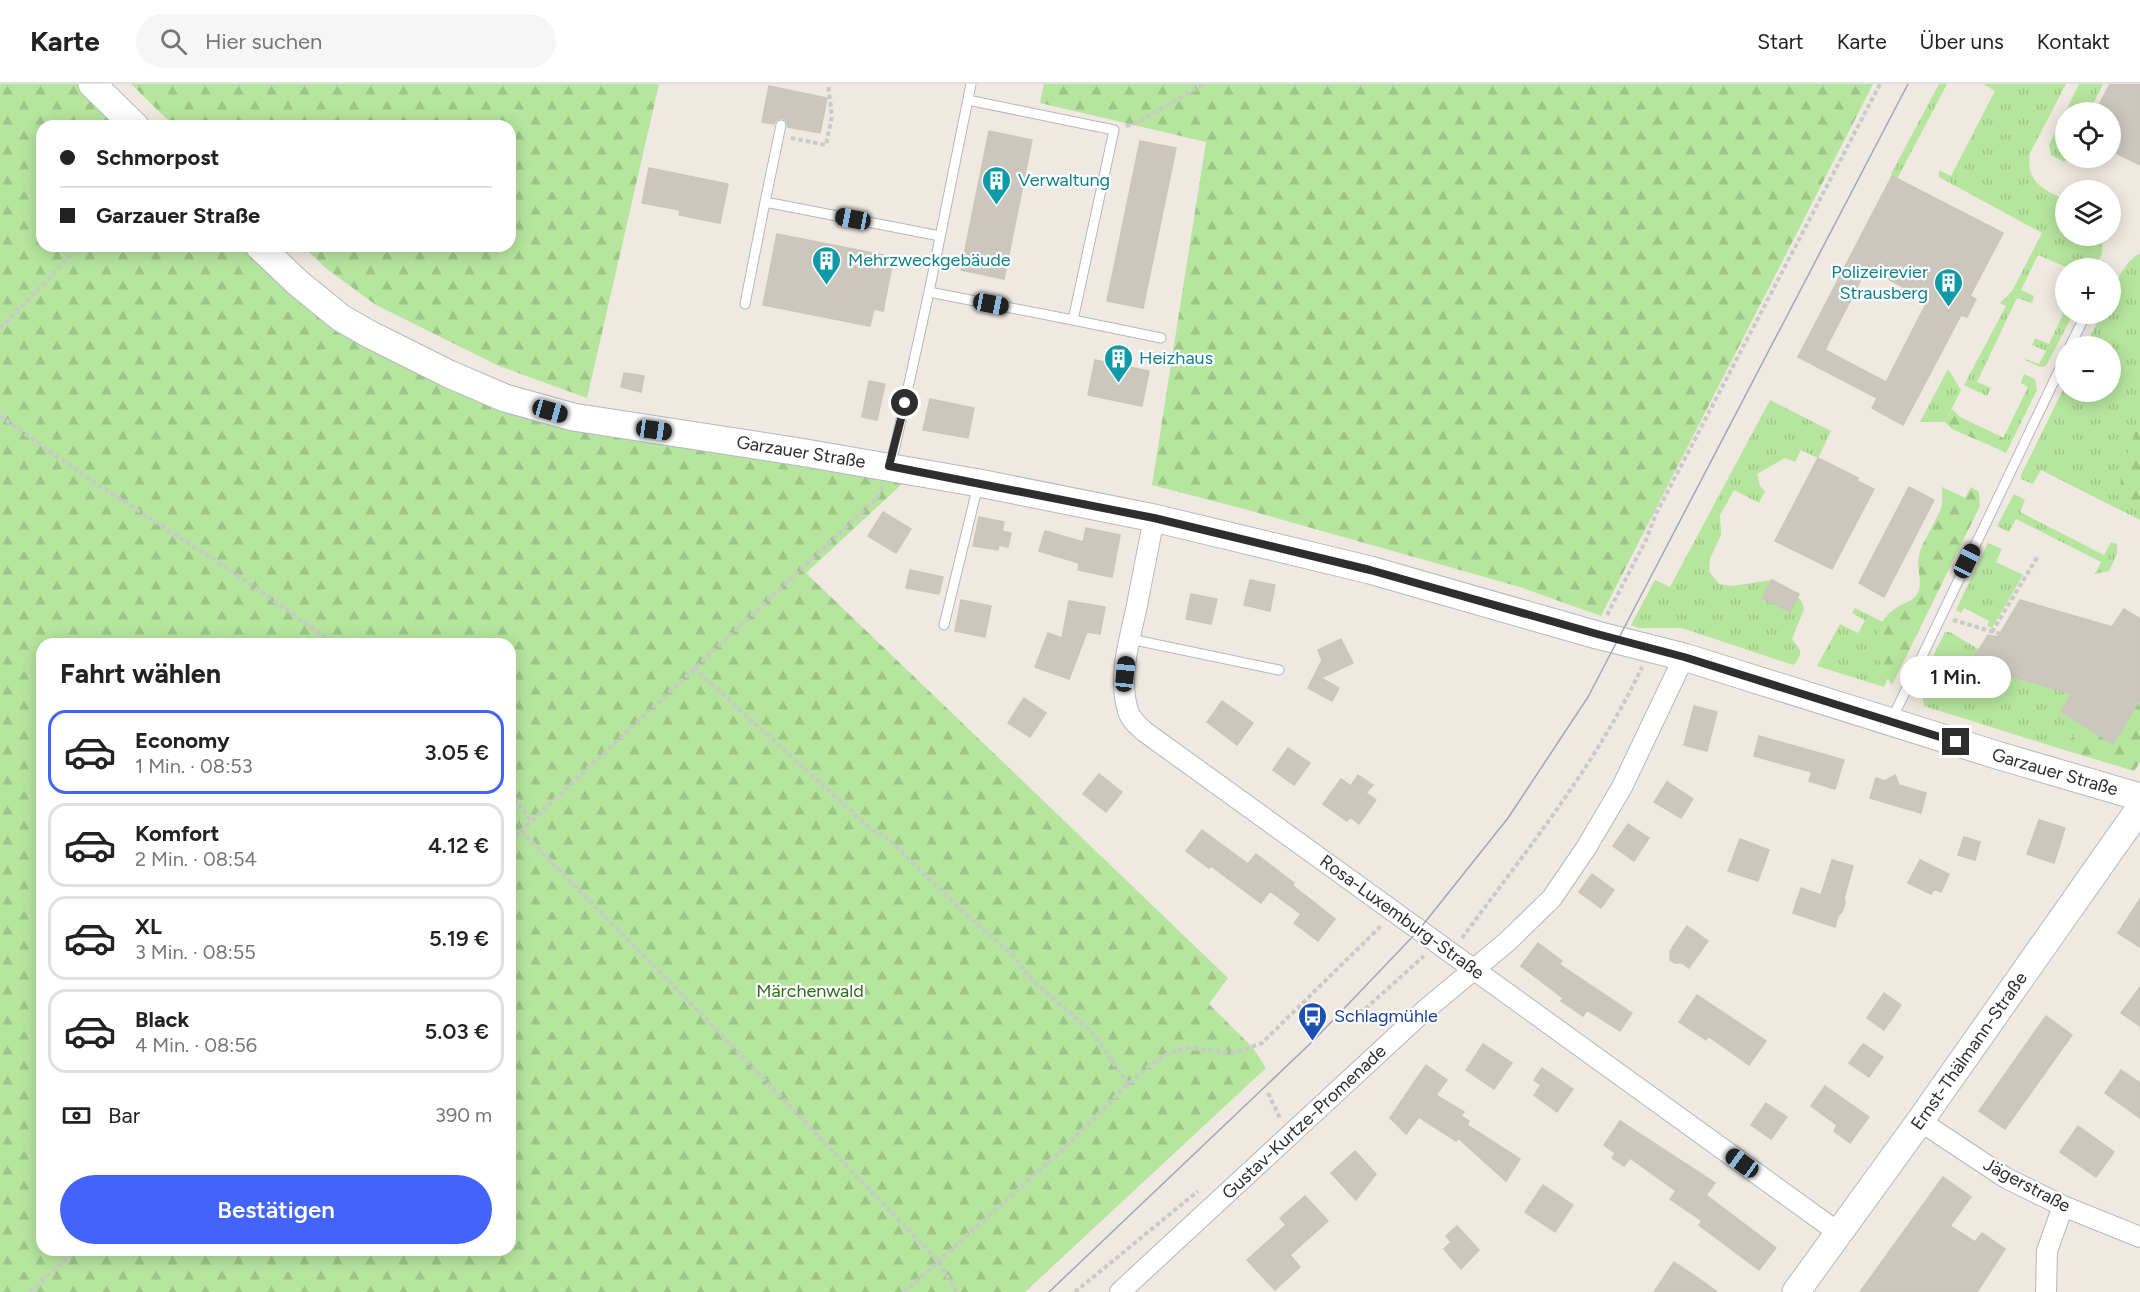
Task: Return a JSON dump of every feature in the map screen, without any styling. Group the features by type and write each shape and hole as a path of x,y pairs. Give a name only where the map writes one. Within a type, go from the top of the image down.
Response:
{"street":[{"path":"92,84 129,120"},
{"name":"Garzauer Straße","path":"265,252 298,283 341,318 448,374 506,398 573,417 889,466 979,483 1154,518 1370,570 1684,657 2000,756 2140,797"},
{"name":"Rosa-Luxemburg-Straße","path":"1154,518 1125,674 1128,713 1134,722 1386,908 1839,1233"},
{"name":"Gustav-Kurtze-Promenade","path":"1120,1292 1407,1026 1508,941 1552,898 1586,848 1622,788 1684,657"},
{"name":"Ernst-Thälmann-Straße","path":"1796,1292 1920,1121 2140,808"},
{"name":"Jägerstraße","path":"1920,1121 2006,1178 2063,1206 2140,1237"},
{"path":"2046,1292 2047,1251 2063,1206"}],"lane":[{"path":"889,466 929,292 970,84"},
{"path":"968,100 1114,130 1073,320"},
{"path":"745,304 780,125"},
{"path":"765,202 940,236"},
{"path":"929,292 1161,338"},
{"path":"1890,721 2055,379"},
{"path":"944,625 979,483"},
{"path":"1130,639 1279,670"}],"path":[{"path":"778,136 826,146 832,116 828,84"},
{"path":"1114,130 1138,122 1204,84"},
{"path":"1604,621 1647,540 1661,504 1880,84"},
{"path":"0,328 74,252"},
{"path":"0,416 92,481 229,569 326,638"},
{"path":"516,836 877,498 889,466"},
{"path":"1992,632 2037,556"},
{"path":"1941,616 2004,635"},
{"path":"1344,1018 1364,1010 1429,951 1443,949 1560,804 1617,718 1651,649"},
{"path":"694,668 872,830 884,835 970,918 1012,954 1031,979 1092,1032 1128,1084"},
{"path":"516,800 531,821"},
{"path":"521,831 713,1026 938,1261 957,1292"},
{"path":"904,1292 1063,1149 1128,1084 1170,1052 1186,1047 1234,1053 1262,1043 1379,928 1386,908"},
{"path":"1268,1093 1281,1120"},
{"path":"1274,1127 1289,1113"},
{"path":"1076,1292 1198,1191"},
{"path":"30,1292 69,1256"}],"green space":[{"name":"Märchenwald","path":"0,84 78,84 116,120 36,120 36,252 256,252 430,376 903,483 806,573 1228,978 1209,1004 1253,1048 1266,1068 1025,1292 0,1292"},
{"path":"131,84 659,84 587,398 499,366 376,305 327,269 309,252 516,252 516,120 168,120"},
{"path":"1044,84 1873,84 1601,616 1520,587 1152,485 1206,142 1040,103"},
{"path":"1939,84 1947,84 1897,179 1891,174"},
{"path":"1983,84 2066,84 2030,153 2030,171 2037,183 2055,195 2055,246 2102,246 2100,258 2055,258 2055,262 2038,255 2021,290 2034,296 2032,303 2017,298 1977,382 1991,388 1987,396 1964,385 2006,306 2000,303 2012,291 2042,233 1939,177 1939,170 1951,176 1995,91"},
{"path":"2079,84 2103,84 2094,102 2070,102"},
{"path":"2055,133 2055,157 2051,155 2049,145"},
{"path":"2140,253 2140,421 2120,500 2140,512 2140,520 2041,470 2033,484 2021,479 2057,402 2121,402 2121,336 2090,336 2097,324 2121,324 2121,274"},
{"path":"2058,324 2068,324 2062,336 2055,336 2055,349 2046,366 2040,367 2025,360 2039,364 2046,351 2032,345 2035,338 2049,344"},
{"path":"1948,369 1961,390 1945,422 1920,422"},
{"path":"2024,374 2035,379 2037,390 2006,453 1998,449 2028,387 2021,383"},
{"path":"1770,400 1831,431 1818,458 1801,450 1795,462 1785,458 1757,474 1760,486 1765,491 1759,503 1734,490 1720,515 1721,535 1710,559 1709,571 1719,584 1731,586 1772,580 1763,598 1789,612 1798,597 1804,609 1792,639 1800,651 1793,665 1682,628 1638,628 1631,625 1655,580 1670,587"},
{"path":"1952,409 1960,417 2004,438 1998,449 1952,429 1945,422"},
{"path":"2140,419 2140,512 2120,501 2121,471"},
{"path":"1942,487 1965,498 1971,487 1979,492 1980,506 1892,685 1878,655 1877,635 1886,616 1912,600 1918,592 1919,555 1942,505"},
{"path":"2014,494 2025,500 2020,512 2104,555 2111,542 2117,544 2117,554 2109,571 2095,574 2101,562 2016,519 2009,532 1997,526"},
{"path":"1988,543 2002,549 1996,562 2023,575 1992,628 1987,626 1989,621 1964,608 1961,613 1956,610"},
{"path":"1855,608 1883,622 1877,635 1877,643 1879,657 1888,678 1884,687 1817,666 1840,624 1858,633 1865,620 1852,613"},
{"path":"1945,632 1950,632 1978,649 1970,664 2072,694 2061,711 2086,727 2058,748 1924,706 1926,677"},
{"path":"2140,699 2140,762 2134,771 2058,748 2086,727 2113,743"}],"building":[{"path":"2110,84 2140,84 2140,165 2121,156 2121,102 2100,102"},
{"path":"769,86 827,98 820,133 788,127 786,120 782,118 776,120 774,124 762,122"},
{"name":"Verwaltung","path":"989,131 1032,140 1004,279 961,270"},
{"path":"1140,141 1176,148 1143,308 1107,301"},
{"path":"649,168 728,184 720,223 679,215 680,210 642,203"},
{"path":"1892,176 2003,233 1970,296 1976,299 1967,317 1961,315 1903,425 1872,408 1877,398 1798,357","holes":["1867,268 1928,300 1886,382 1825,350"]},
{"name":"Mehrzweckgebäude","path":"777,234 884,255 883,264 892,266 883,311 874,309 870,326 763,305"},
{"name":"Heizhaus","path":"1095,360 1149,371 1142,406 1088,395"},
{"path":"624,373 644,376 641,392 621,387"},
{"path":"869,381 885,384 877,420 862,417"},
{"path":"930,399 974,408 968,438 923,430"},
{"path":"1818,458 1858,478 1857,481 1874,489 1832,569 1775,541"},
{"path":"1909,487 1934,500 1884,597 1859,583"},
{"path":"883,512 911,529 896,553 868,536"},
{"path":"979,517 1004,522 1002,531 1011,533 1008,547 999,545 998,550 973,546"},
{"path":"1086,528 1120,535 1112,577 1078,570 1079,563 1039,551 1045,531 1083,542"},
{"path":"910,570 943,577 939,594 906,588"},
{"path":"1250,580 1275,585 1270,611 1244,605"},
{"path":"1772,580 1799,594 1790,612 1762,598"},
{"path":"1191,594 1217,599 1211,624 1186,619"},
{"path":"961,600 991,606 985,637 955,631"},
{"path":"2020,600 2112,627 2124,609 2140,619 2140,699 2113,744 2061,711 2072,694 1970,664 1988,635 1998,637"},
{"path":"1069,601 1105,607 1100,634 1087,632 1069,679 1035,667 1048,633 1062,638"},
{"path":"1341,639 1353,663 1321,678 1339,688 1332,701 1308,688 1322,660 1318,650"},
{"path":"1024,698 1046,713 1030,737 1008,723"},
{"path":"1222,701 1253,723 1237,745 1207,722"},
{"path":"1694,706 1717,712 1707,751 1684,745"},
{"path":"1759,736 1844,760 1835,789 1809,781 1812,772 1754,756"},
{"path":"1288,748 1310,763 1294,785 1273,770"},
{"path":"1099,774 1122,792 1106,812 1083,794"},
{"path":"1358,775 1373,785 1366,793 1376,800 1359,824 1350,817 1347,821 1323,804 1341,779 1351,786"},
{"path":"1895,775 1899,785 1926,793 1921,813 1870,798 1876,778 1885,781"},
{"path":"1667,782 1693,799 1681,818 1654,802"},
{"path":"2039,820 2065,828 2054,863 2027,854"},
{"path":"1628,824 1649,838 1634,861 1613,846"},
{"path":"1202,830 1248,864 1256,854 1335,919 1318,941 1294,923 1301,914 1270,891 1261,903 1211,866 1209,868 1186,851"},
{"path":"1964,837 1980,842 1975,860 1958,855"},
{"path":"1740,839 1769,850 1758,881 1728,871"},
{"path":"1832,860 1853,866 1844,898 1845,903 1835,927 1793,913 1801,888 1821,895"},
{"path":"1920,860 1949,874 1941,892 1934,889 1931,894 1908,883"},
{"path":"1592,874 1614,890 1601,908 1579,892"},
{"path":"2140,899 2140,947 2118,933"},
{"path":"1687,926 1708,941 1689,968 1682,963 1670,960 1670,951"},
{"path":"1538,943 1562,961 1559,964 1632,1013 1620,1031 1587,1010 1583,1016 1561,1001 1563,998 1521,966"},
{"path":"2140,987 2140,1026 2121,1013"},
{"path":"1884,993 1901,1005 1884,1030 1867,1018"},
{"path":"1697,995 1766,1041 1749,1065 1708,1036 1706,1040 1679,1022"},
{"path":"2046,1016 2072,1035 2005,1129 1979,1111"},
{"path":"1483,1044 1512,1063 1494,1089 1466,1070"},
{"path":"1863,1044 1883,1057 1869,1077 1849,1063"},
{"path":"1426,1065 1447,1080 1436,1095 1464,1112 1461,1116 1469,1121 1467,1125 1520,1159 1506,1181 1458,1138 1456,1141 1419,1117 1406,1134 1390,1118"},
{"path":"1542,1068 1573,1089 1557,1112 1534,1095 1541,1085 1534,1080"},
{"path":"2121,1070 2140,1083 2140,1118 2105,1093"},
{"path":"1825,1086 1869,1117 1850,1143 1834,1131 1837,1125 1811,1106"},
{"path":"1766,1103 1787,1117 1771,1139 1751,1125"},
{"path":"1620,1121 1715,1183 1706,1195 1776,1248 1759,1270 1699,1225 1702,1221 1670,1199 1676,1191 1630,1158 1624,1166 1612,1158 1615,1153 1604,1145"},
{"path":"2078,1126 2114,1152 2096,1177 2060,1152"},
{"path":"1355,1151 1376,1174 1356,1200 1331,1173"},
{"path":"1943,1177 1971,1197 1950,1226 1975,1242 1982,1233 2005,1249 1977,1292 1860,1292"},
{"path":"1543,1185 1573,1205 1555,1232 1525,1212"},
{"path":"1305,1196 1328,1221 1290,1255 1300,1267 1275,1290 1247,1260 1286,1225 1280,1218"},
{"path":"1457,1226 1479,1250 1461,1269 1444,1249 1451,1242 1446,1236"},
{"path":"1674,1262 1701,1280 1717,1292 1654,1292"}],"tram line":[{"path":"1049,1292 1313,1041 1418,931 1508,818 1588,697 1908,84"}],"place":[{"name":"Verwaltung","path":"997,206"},
{"name":"Mehrzweckgebäude","path":"827,286"},
{"name":"Polizeirevier Strausberg","path":"1949,308"},
{"name":"Heizhaus","path":"1118,384"},
{"name":"Schlagmühle","path":"1313,1042"}],"route":[{"path":"905,403 889,466 1154,518 1370,570 1684,657 1956,742"}]}
